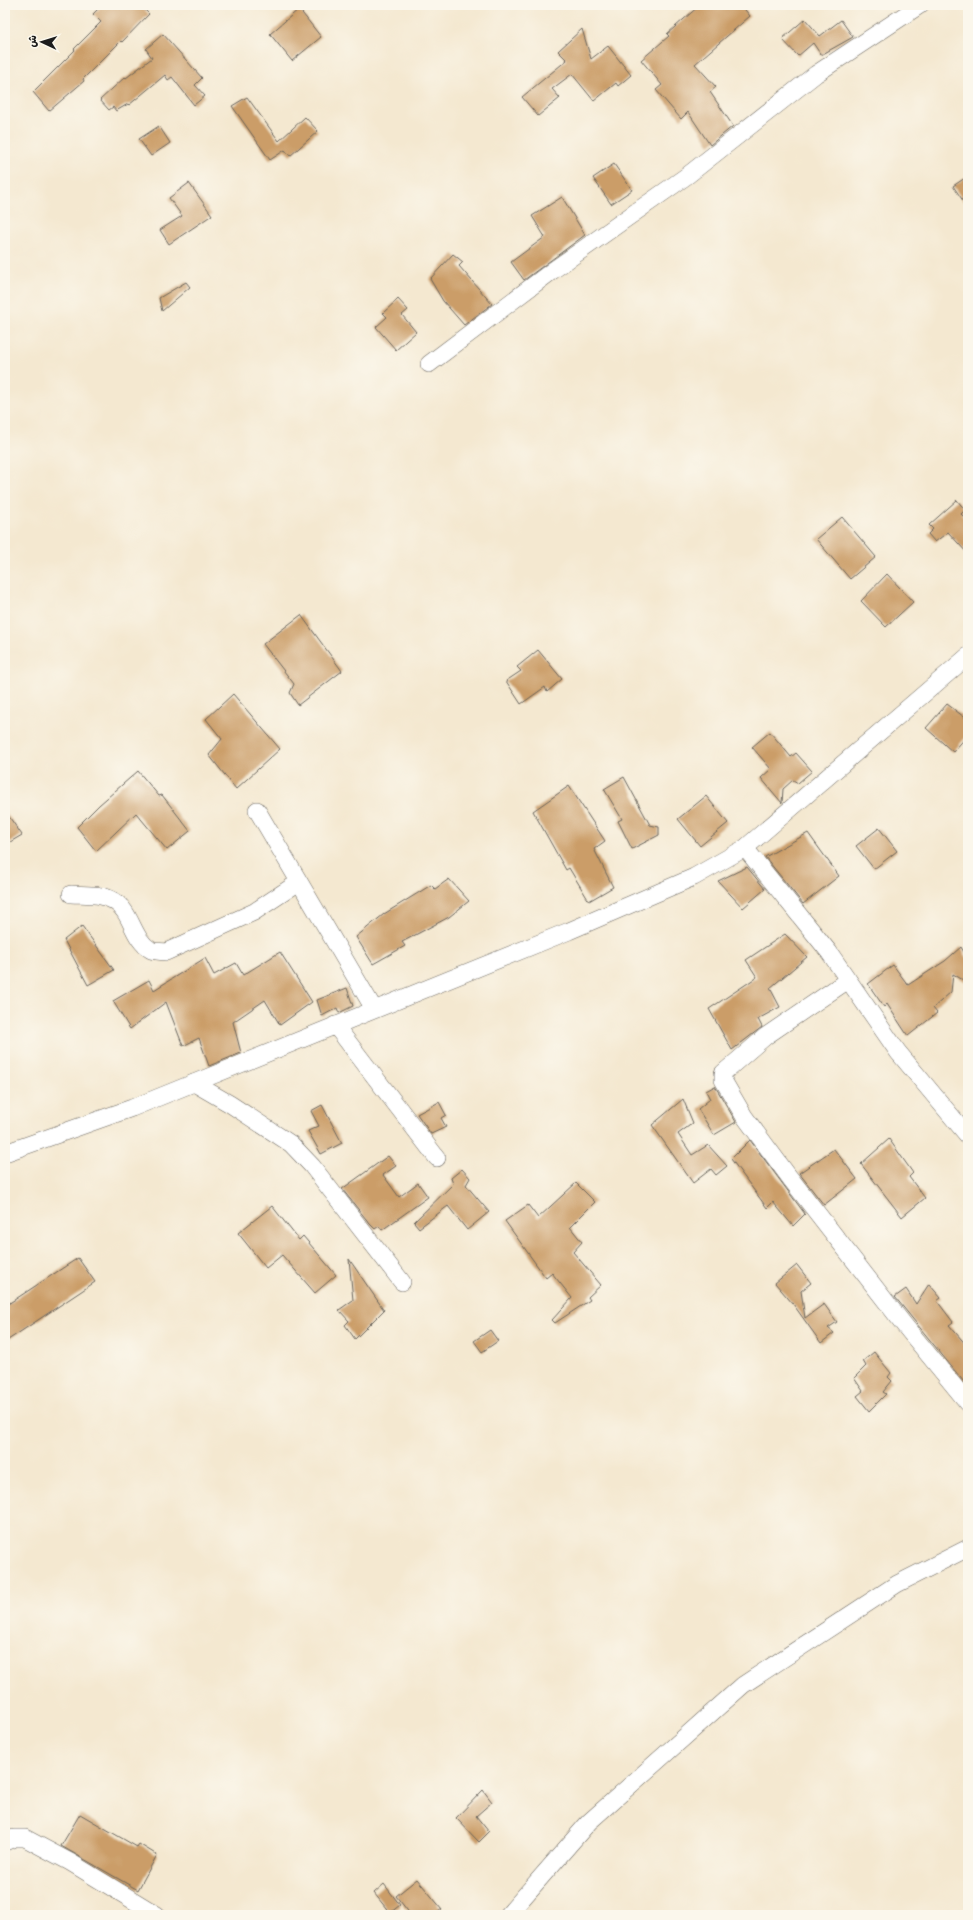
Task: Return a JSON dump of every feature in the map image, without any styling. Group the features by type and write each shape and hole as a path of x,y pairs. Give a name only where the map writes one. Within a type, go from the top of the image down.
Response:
{"street":[{"path":"429,364 552,271 688,174 816,74 920,5"},
{"path":"5,1153 132,1108 569,931 688,880 745,848 968,656"},
{"path":"257,810 374,1010"},
{"path":"745,848 829,952 898,1052 968,1136"},
{"path":"71,894 99,895 113,901 124,909 139,938 151,950 166,952 254,912 299,882"},
{"path":"848,980 766,1036 723,1074 723,1080 744,1116 790,1178 905,1326 968,1403"},
{"path":"335,1025 438,1158"},
{"path":"194,1083 230,1104 291,1144 312,1166 402,1282"},
{"path":"508,1915 589,1822 743,1685 897,1584 968,1548"},
{"path":"5,1842 14,1838 25,1838 70,1862 157,1915"}],"building":[{"path":"102,5 140,5 149,14 83,79 84,81 49,111 33,92 101,22 93,14"},
{"path":"700,5 741,5 750,16 695,64 716,87 710,92 733,126 710,145 688,112 681,119 656,90 662,85 641,60 669,36 667,34"},
{"path":"299,9 321,37 292,61 270,34"},
{"path":"805,19 820,36 841,20 853,37 821,55 813,43 798,56 782,39"},
{"path":"582,29 591,59 608,46 631,75 618,86 616,83 594,101 572,74 552,89 560,98 538,116 522,97 567,60 558,51"},
{"path":"163,34 202,78 195,85 205,96 194,105 172,77 168,80 165,75 129,105 128,104 116,111 113,107 109,110 100,100 125,77 126,78 152,58 146,49"},
{"path":"247,97 279,141 305,117 318,131 290,156 285,150 270,160 232,106"},
{"path":"159,126 170,143 151,156 139,139"},
{"path":"614,164 632,190 611,204 593,178"},
{"path":"968,176 968,208 953,186"},
{"path":"189,183 212,215 169,244 160,230 182,216 169,198"},
{"path":"562,197 585,235 524,280 511,262 545,237 532,216"},
{"path":"453,254 463,262 459,266 492,304 464,325 443,301 430,279"},
{"path":"186,282 190,287 162,311 159,298"},
{"path":"398,299 408,310 402,315 416,332 396,350 376,327 387,317 383,313"},
{"path":"957,500 965,510 961,514 968,521 968,554 948,532 935,542 928,534 933,529 929,525"},
{"path":"842,517 876,557 850,579 816,539"},
{"path":"887,574 913,602 886,627 861,601"},
{"path":"301,615 342,671 298,705 290,693 294,684 263,644"},
{"path":"538,650 562,679 547,692 545,687 521,704 506,681 521,671 517,667"},
{"path":"233,694 280,749 236,789 209,755 222,739 206,719"},
{"path":"947,704 968,720 968,735 953,752 926,728"},
{"path":"770,732 791,757 796,753 812,771 798,783 793,780 783,789 782,803 761,778 771,769 752,747"},
{"path":"138,771 159,796 162,795 190,831 167,850 136,813 96,851 77,827 99,805"},
{"path":"624,777 650,825 659,827 659,835 632,849 618,821 622,819 604,789"},
{"path":"569,786 605,841 594,849 613,887 589,901 569,868 566,870 533,811"},
{"path":"706,796 728,823 700,846 678,819"},
{"path":"5,811 22,835 5,845"},
{"path":"879,828 897,851 874,869 856,846"},
{"path":"808,833 839,876 803,904 765,857"},
{"path":"747,867 765,889 743,908 718,881"},
{"path":"449,879 469,901 449,917 402,942 405,946 373,964 356,937 384,914 431,885 435,889"},
{"path":"82,926 114,970 88,985 64,940"},
{"path":"785,934 807,957 770,988 780,1007 758,1019 762,1027 732,1050 709,1009 757,977 746,960"},
{"path":"961,947 968,959 968,983 953,974 951,992 933,1008 937,1013 908,1036 887,1004 884,1007 868,984 893,965 908,985 945,961"},
{"path":"280,952 312,1002 280,1025 265,1000 233,1022 241,1053 209,1066 199,1038 183,1046 166,1002 130,1029 113,1001 149,980 154,990 205,958 214,975 236,963 243,975"},
{"path":"347,988 353,1006 339,1013 337,1008 322,1016 317,1000"},
{"path":"715,1086 736,1122 714,1135 698,1109 710,1099 706,1091"},
{"path":"683,1099 693,1123 678,1134 692,1155 708,1145 727,1166 716,1175 711,1169 693,1183 652,1125"},
{"path":"439,1102 446,1115 441,1118 446,1127 431,1134 417,1114"},
{"path":"322,1105 342,1143 321,1154 308,1131 319,1126 311,1111"},
{"path":"889,1139 913,1173 909,1177 925,1198 902,1217 861,1164"},
{"path":"750,1140 805,1214 793,1226 773,1202 767,1208 731,1159"},
{"path":"834,1149 857,1179 824,1205 799,1173"},
{"path":"388,1156 396,1166 383,1175 399,1197 418,1183 428,1197 382,1230 379,1226 375,1229 370,1224 342,1189"},
{"path":"462,1169 470,1178 466,1185 489,1212 467,1230 448,1206 419,1228 414,1222 453,1184 451,1178"},
{"path":"576,1183 595,1202 570,1227 582,1242 573,1252 601,1285 588,1297 590,1300 555,1323 552,1320 572,1298 552,1273 546,1278 505,1221 528,1205 538,1218"},
{"path":"272,1206 299,1240 303,1236 336,1275 315,1293 282,1255 266,1268 238,1233"},
{"path":"78,1258 95,1282 5,1342 5,1306"},
{"path":"349,1259 384,1310 355,1339 345,1325 349,1321 339,1310 353,1300"},
{"path":"797,1265 811,1283 801,1291 805,1318 824,1304 837,1322 828,1328 834,1333 821,1343 793,1304 775,1283"},
{"path":"929,1284 941,1298 937,1301 953,1322 949,1325 968,1347 968,1387 895,1297 906,1289 916,1304"},
{"path":"490,1330 498,1341 482,1352 474,1341"},
{"path":"874,1352 891,1373 888,1377 892,1381 883,1392 886,1394 869,1411 857,1396 863,1391 854,1378 866,1366 863,1361"},
{"path":"483,1790 492,1802 476,1816 489,1832 479,1842 456,1818"},
{"path":"80,1814 137,1847 139,1844 157,1855 138,1890 61,1846"},
{"path":"417,1879 442,1909 434,1915 411,1915 396,1896"},
{"path":"384,1884 400,1905 390,1913 374,1893"}]}
